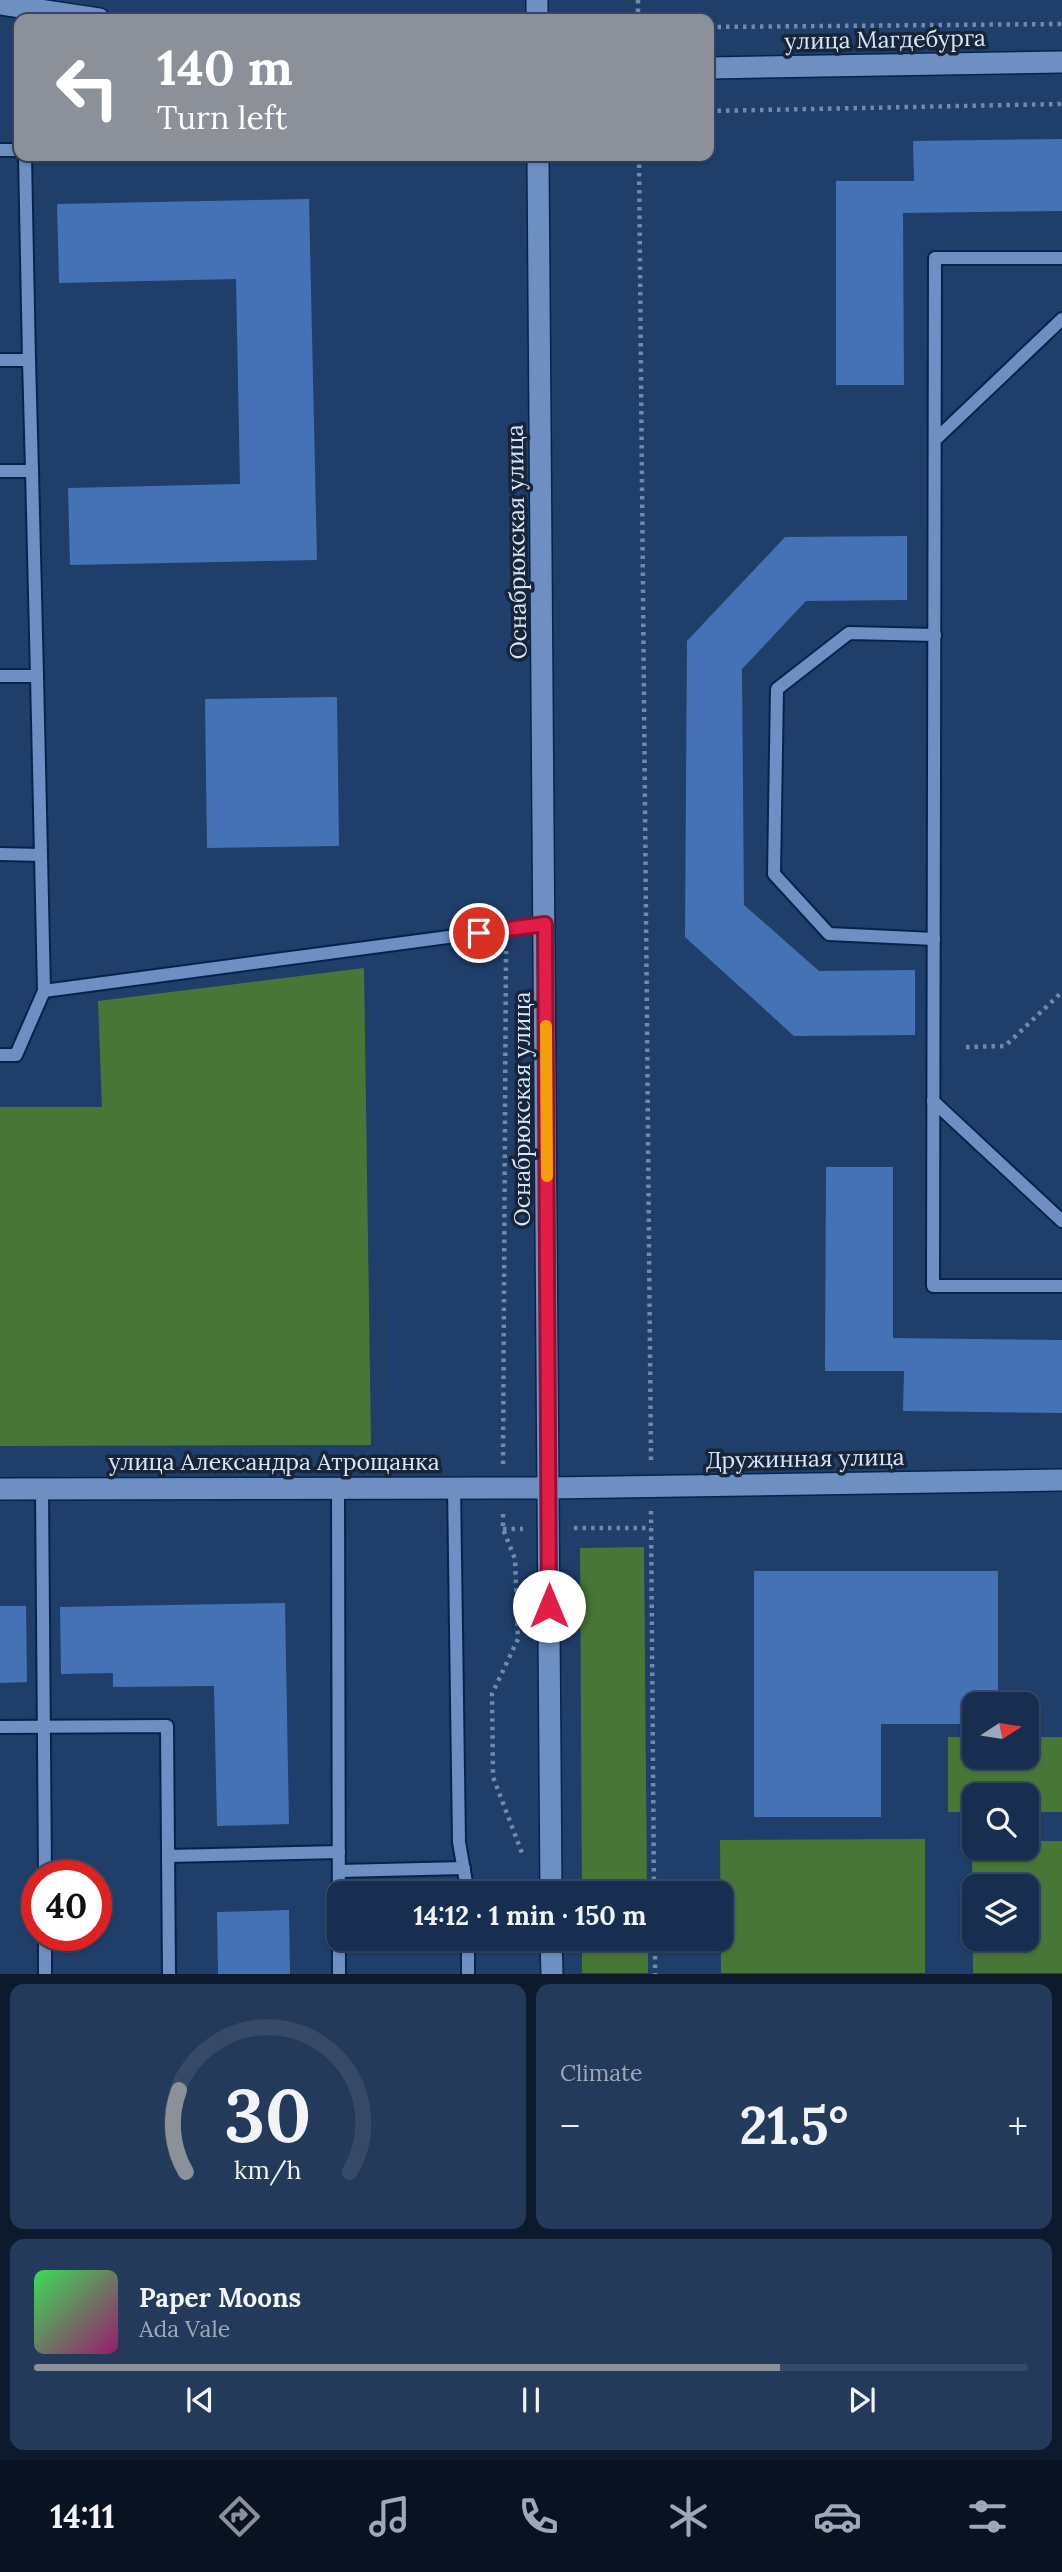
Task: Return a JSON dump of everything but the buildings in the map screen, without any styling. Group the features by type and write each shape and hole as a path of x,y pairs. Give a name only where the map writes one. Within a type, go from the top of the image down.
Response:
{"street":[{"path":"0,4 66,14"},
{"name":"улица Магдебурга","path":"714,68 1062,62"},
{"name":"Оснабрюкская улица","path":"538,161 551,1881"},
{"name":"Дружинная улица","path":"549,1488 1062,1480"},
{"name":"улица Александра Атрощанка","path":"0,1489 454,1486 549,1488"},
{"path":"551,1951 552,1973"}],"lane":[{"path":"0,1055 16,1055 44,991 25,161"},
{"path":"1062,258 935,258 933,1101 933,1286 1062,1286"},
{"path":"935,440 1062,319"},
{"path":"0,360 29,360"},
{"path":"0,471 32,471"},
{"path":"934,635 849,633 777,689 774,874 829,934 934,939"},
{"path":"0,676 37,676"},
{"path":"0,854 41,855"},
{"path":"44,991 545,924"},
{"path":"933,1101 1062,1221"},
{"path":"454,1486 459,1842 466,1881"},
{"path":"338,1487 339,1973"},
{"path":"42,1489 45,1860"},
{"path":"0,1727 167,1726 169,1973"},
{"path":"168,1856 339,1852"},
{"path":"339,1871 464,1868"},
{"path":"45,1951 46,1973"},
{"path":"468,1951 468,1973"}],"path":[{"path":"714,27 1062,24"},
{"path":"714,111 1062,104"},
{"path":"639,161 654,1881"},
{"path":"506,929 503,1529 515,1559 518,1639 492,1694 493,1777 522,1852 522,1866"},
{"path":"967,1047 1005,1046 1062,992"},
{"path":"655,1951 655,1973"}],"green space":[{"path":"364,968 371,1445 0,1446 0,1107 102,1107 98,1001"},
{"path":"644,1547 647,1881 582,1881 580,1548"},
{"path":"948,1737 962,1737 962,1769 1040,1769 1040,1737 1062,1737 1062,1812 1039,1812 1039,1783 962,1783 962,1812 948,1812"},
{"path":"925,1839 925,1973 721,1973 721,1951 733,1951 733,1881 720,1881 720,1840"},
{"path":"1039,1841 1062,1841 1062,1973 973,1973 973,1951 1039,1951 1039,1874 972,1874 972,1860 1039,1860"},
{"path":"582,1951 648,1951 648,1973 582,1973"}],"slow traffic":[{"path":"546,1026 547,1176"}],"route":[{"path":"479,933 545,924 549,1606"}]}
